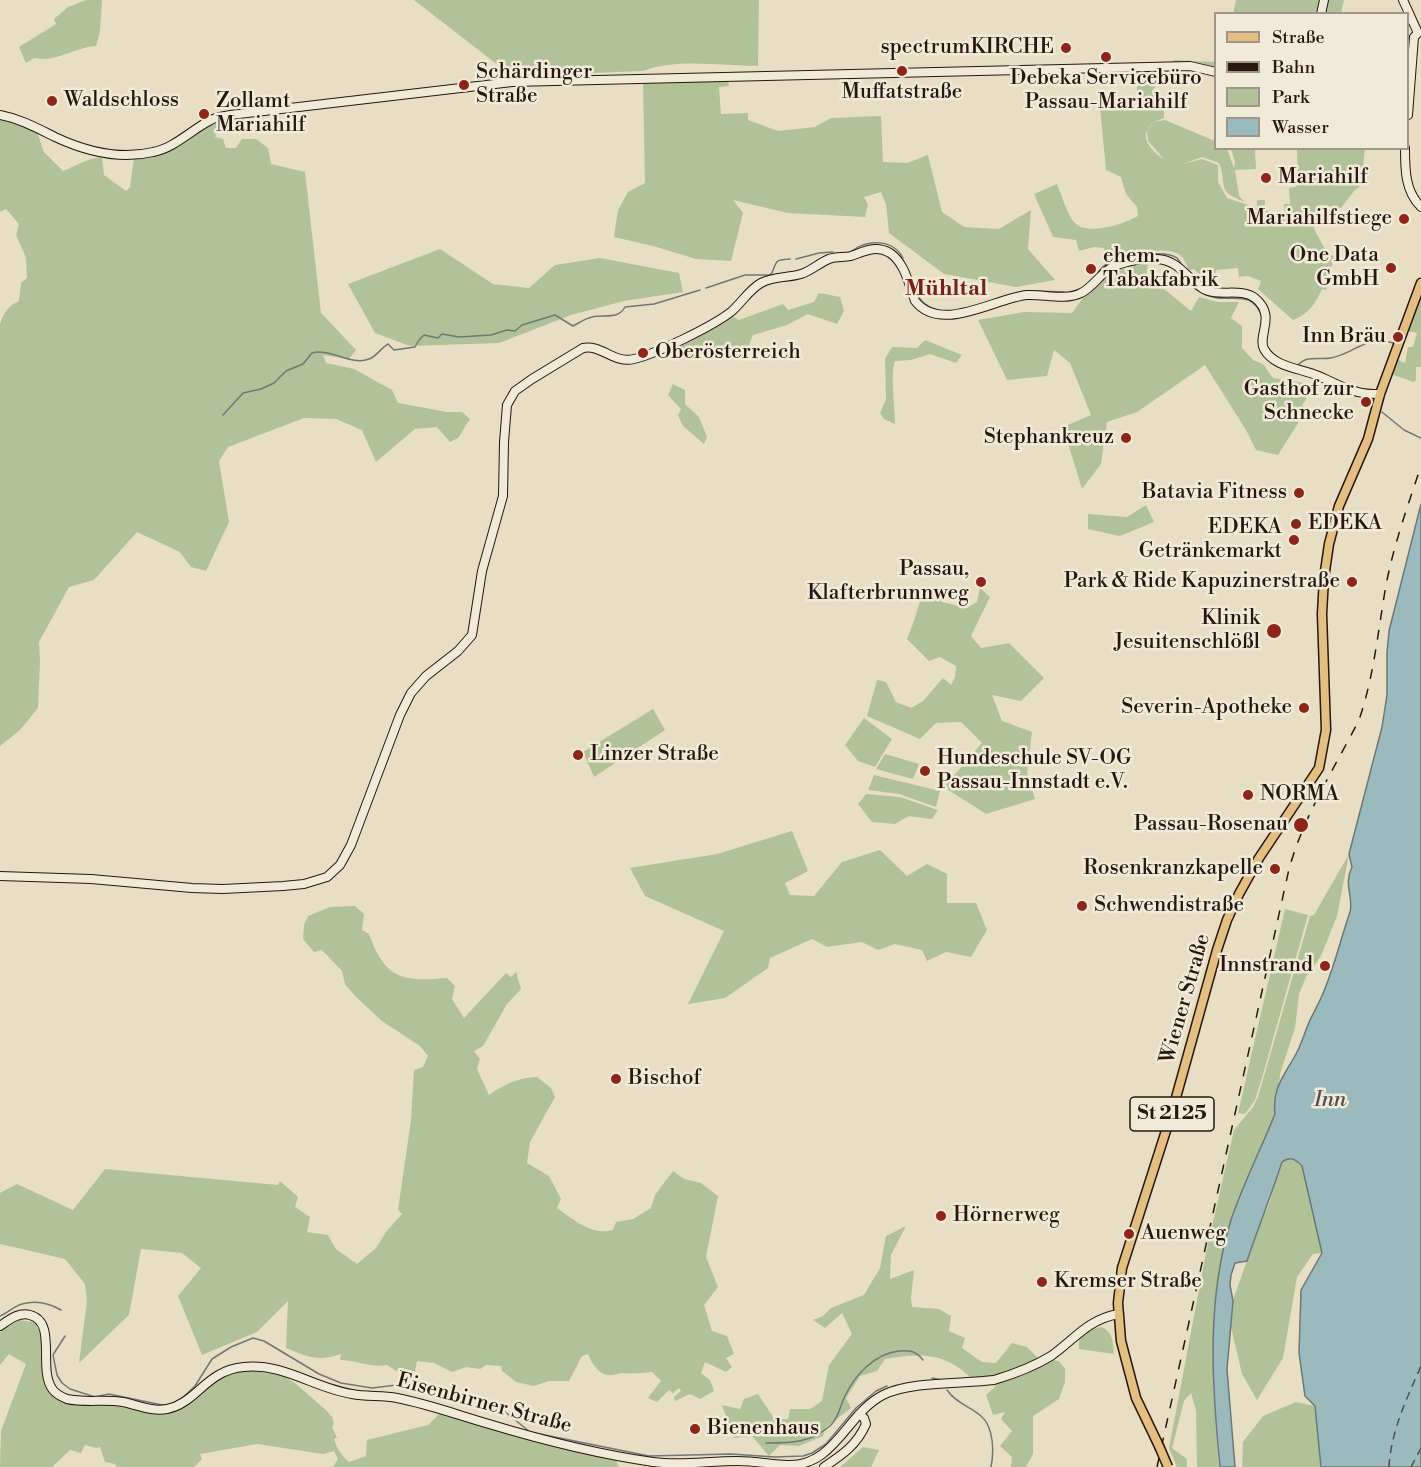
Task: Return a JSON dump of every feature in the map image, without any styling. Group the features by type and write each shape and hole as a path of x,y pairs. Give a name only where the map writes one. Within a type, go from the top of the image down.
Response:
{"main road":[{"path":"1403,0 1420,33 1414,37 1409,93"},
{"path":"0,115 22,121 62,139 103,153 132,155 160,150 208,122 230,115 512,82 1190,66 1214,72"},
{"path":"1405,150 1407,185 1418,205"},
{"path":"0,876 92,879 223,889 304,884 319,881 334,872 345,858 351,845 400,715 411,693 426,676 458,651 472,635 482,571 503,496 505,416 510,398 532,379 582,348 590,346 612,357 627,360 659,350 724,316 759,284 769,279 802,274 829,259 877,248 900,262 915,301 920,306 931,312 948,315 1026,295 1066,297 1082,293 1107,270 1142,260 1169,261 1203,289 1213,292 1240,293 1256,299 1267,323 1262,344 1274,358 1293,368 1312,373 1355,392 1380,394"},
{"name":"St 2125","path":"1380,394 1421,283"},
{"name":"Wiener Straße","path":"1168,1467 1136,1398 1123,1352 1118,1314 1120,1280 1125,1257 1172,1112 1217,950 1239,894 1259,858 1319,768 1324,752 1326,730 1322,614 1328,553 1339,506 1368,439 1380,394"},
{"name":"Eisenbirner Straße","path":"0,1326 24,1314 34,1316 41,1322 46,1334 48,1378 54,1391 64,1398 110,1401 151,1409 164,1409 183,1402 210,1379 226,1371 244,1367 264,1367 287,1371 342,1392 398,1398 567,1445 671,1464 746,1461 788,1465 818,1458 832,1447 859,1414 873,1402 889,1393 942,1384 994,1380 1020,1372 1048,1358 1091,1323 1118,1314"},
{"path":"824,1467 851,1448 865,1428 866,1421 859,1414"}],"green space":[{"path":"86,0 102,0 100,32 96,46 58,57 34,58 26,63 19,47 56,24 54,19 68,7"},
{"path":"414,0 759,0 758,66 685,64 656,67 643,71 512,76"},
{"path":"1236,0 1344,0 1341,12 1233,12"},
{"path":"1174,60 1214,62 1214,78 1195,70 1166,79 1153,89 1164,109 1164,118 1155,122 1165,120 1214,141 1214,150 1227,150 1234,168 1235,162 1231,150 1255,150 1256,169 1235,170 1239,196 1245,202 1226,191 1219,163 1202,157 1183,164 1202,159 1218,165 1218,182 1227,198 1257,208 1257,200 1265,200 1265,208 1271,216 1285,216 1284,204 1290,204 1289,188 1296,187 1296,178 1298,178 1297,150 1365,150 1361,185 1341,208 1320,205 1314,229 1326,251 1334,257 1326,290 1322,289 1314,304 1303,315 1293,320 1258,289 1261,281 1248,276 1239,277 1238,268 1216,270 1214,286 1207,283 1194,269 1189,270 1183,258 1175,253 1157,251 1107,258 1104,248 1094,247 1079,251 1076,240 1053,237 1034,194 1057,184 1070,216 1081,227 1097,229 1138,216 1137,207 1126,194 1121,177 1106,170 1100,107 1137,109 1137,83 1129,76 1099,79 1097,71 1139,71 1158,75","holes":["1147,131 1148,141 1164,159 1148,143"]},
{"path":"728,79 729,86 719,87 721,114 748,113 748,120 778,131 815,127 831,118 881,116 883,162 907,163 928,155 942,212 964,227 999,229 1031,210 1028,249 1055,280 1016,287 944,274 889,233 886,204 881,192 864,197 868,205 865,217 788,213 733,200 743,213 731,261 696,259 614,237 618,210 628,192 645,183 643,82"},
{"path":"0,117 16,120 37,132 44,152 63,171 102,157 104,175 126,191 130,187 134,158 159,156 188,137 225,119 215,137 223,139 226,148 236,148 242,139 256,139 268,148 271,164 305,172 321,313 356,350 349,359 323,355 326,363 354,369 392,390 398,403 447,412 462,412 470,419 458,438 450,442 437,427 415,429 376,462 362,430 336,419 304,418 228,447 219,461 229,522 206,571 191,567 180,552 137,532 94,580 69,587 39,642 38,708 20,730 0,746 0,324 7,310 19,301 21,283 27,278 26,258 16,235 19,224 6,209 0,212"},
{"path":"440,249 493,284 529,288 555,265 600,258 679,273 683,292 624,301 571,315 499,343 410,346 375,333 348,284"},
{"path":"1148,263 1146,282 1164,289 1191,311 1199,297 1217,302 1239,302 1231,318 1242,326 1242,348 1253,360 1263,364 1273,378 1304,383 1298,391 1307,398 1302,405 1307,409 1278,455 1256,450 1205,365 1137,412 1107,422 1101,464 1082,489 1063,427 1091,415 1070,363 1054,350 1047,376 1007,380 978,320 1024,312 1072,313 1097,279 1107,273"},
{"path":"1421,290 1421,367 1416,367 1414,382 1393,375 1398,360 1405,363 1408,347 1413,347 1417,333 1407,331"},
{"path":"819,293 840,297 844,311 837,324 808,314 787,325 753,335 744,358 719,359 714,346 695,352 681,352 677,348 732,316 739,320 783,304 788,310 814,302"},
{"path":"925,340 962,355 956,363 930,354 911,360 895,361 893,382 895,424 884,419 880,413 886,399 885,359 892,347 917,348"},
{"path":"673,384 685,390 685,404 699,417 707,437 704,444 683,426 678,415 681,409 668,395"},
{"path":"1146,505 1154,522 1120,536 1088,529 1088,514 1127,517"},
{"path":"924,588 942,602 967,608 977,602 980,588 990,597 971,636 981,648 1009,643 1044,678 1021,701 992,695 1002,721 1032,732 1027,773 1035,799 986,814 944,787 982,743 961,722 936,723 920,739 867,716 877,680 886,682 896,702 911,708 923,701 943,678 951,685 955,677 956,666 940,657 929,661 907,639"},
{"path":"653,709 665,730 594,777 583,752"},
{"path":"864,718 892,739 875,767 858,761 845,745"},
{"path":"885,754 919,764 913,779 876,769"},
{"path":"874,775 940,791 936,807 899,794 868,790"},
{"path":"866,794 900,797 938,810 932,819 909,816 895,824 872,822 858,804"},
{"path":"792,831 808,871 785,883 790,895 814,896 842,862 880,850 907,876 927,864 947,874 947,903 976,903 987,930 971,957 946,952 927,961 922,950 895,944 878,950 862,942 827,947 812,939 770,958 768,968 725,998 688,1004 724,931 645,896 630,868 717,854"},
{"path":"1349,854 1337,916 1321,956 1306,977 1299,994 1295,1028 1275,1097 1275,1114 1231,1220 1223,1250 1214,1312 1213,1343 1214,1405 1219,1467 1197,1467 1196,1410 1191,1393 1184,1401 1172,1448 1187,1459 1187,1467 1177,1467 1169,1448 1206,1253 1234,1130 1253,1107 1258,1097 1310,916 1314,915"},
{"path":"355,906 364,914 362,930 369,934 375,949 389,969 407,978 447,978 455,986 452,999 464,1018 506,973 511,977 516,972 521,989 507,1004 483,1046 474,1051 480,1059 477,1069 489,1095 512,1082 537,1077 551,1088 555,1097 530,1142 527,1163 549,1176 561,1199 557,1208 591,1229 613,1230 616,1222 633,1219 651,1208 655,1195 673,1171 684,1179 701,1183 718,1196 706,1257 718,1287 704,1305 712,1331 727,1336 734,1354 726,1358 732,1367 726,1372 705,1362 701,1373 710,1380 714,1391 700,1399 690,1394 675,1401 674,1397 681,1391 679,1388 673,1393 669,1390 657,1402 648,1398 661,1381 652,1372 604,1374 594,1366 588,1354 582,1356 569,1381 549,1381 534,1386 516,1382 502,1371 501,1366 486,1365 480,1369 466,1367 452,1372 434,1363 417,1361 414,1376 404,1376 387,1365 340,1360 341,1354 326,1358 313,1357 286,1348 288,1301 257,1332 202,1355 178,1296 201,1268 182,1253 141,1249 129,1315 79,1363 87,1301 85,1284 65,1259 0,1244 0,1193 17,1184 73,1210 105,1169 278,1185 280,1181 298,1197 295,1207 310,1217 307,1232 328,1235 336,1249 357,1264 376,1248 402,1214 398,1210 411,1120 414,1070 423,1067 428,1056 420,1046 382,1021 356,997 345,984 342,971 322,950 314,952 303,939 304,925 308,916 330,907"},
{"path":"1285,909 1308,915 1255,1100 1245,1114 1238,1113"},
{"path":"1289,1158 1302,1166 1322,1253 1313,1254 1297,1277 1283,1358 1257,1400 1242,1374 1230,1323 1233,1300 1269,1204 1282,1162"},
{"path":"906,1226 891,1255 890,1279 914,1270 912,1307 939,1309 951,1316 949,1331 965,1338 962,1348 982,1362 996,1363 1012,1343 1027,1347 1038,1358 1059,1361 1065,1369 1065,1382 1059,1399 1033,1416 1033,1454 1026,1467 1011,1467 1012,1457 1000,1446 1012,1431 1001,1419 1005,1412 993,1415 986,1395 995,1387 996,1378 973,1380 943,1359 922,1356 885,1359 877,1371 860,1376 846,1398 851,1408 825,1428 823,1436 799,1446 780,1445 769,1456 752,1436 734,1438 722,1405 740,1409 744,1399 758,1394 775,1420 788,1419 790,1409 810,1409 822,1401 829,1365 852,1334 842,1313 825,1328 813,1320 823,1316 831,1308 864,1295 880,1268 886,1236"},
{"path":"19,1320 34,1322 40,1332 42,1368 53,1395 165,1412 219,1377 247,1370 284,1376 326,1410 334,1424 332,1427 337,1438 334,1439 336,1446 349,1462 366,1456 367,1440 428,1425 440,1413 615,1458 619,1467 333,1467 338,1459 334,1451 323,1454 257,1444 200,1454 202,1459 194,1467 117,1467 115,1464 105,1462 100,1447 85,1445 81,1453 70,1450 52,1467 0,1467 1,1431 26,1364 9,1354 0,1365 0,1332"},
{"path":"1102,1327 1110,1335 1114,1354 1079,1349 1079,1337 1090,1329"},
{"path":"1296,1402 1315,1406 1321,1467 1242,1467 1243,1442 1263,1416"},
{"path":"863,1447 879,1450 871,1467 840,1467"}],"water":[{"name":"Inn","path":"1421,504 1421,1467 1321,1467 1315,1406 1305,1396 1299,1353 1301,1290 1322,1253 1302,1166 1290,1159 1282,1162 1247,1261 1235,1263 1231,1275 1233,1301 1227,1369 1235,1467 1220,1467 1213,1343 1214,1312 1223,1250 1231,1220 1275,1114 1277,1089 1298,1050 1324,991 1350,912 1348,880 1352,867 1349,854 1382,727 1387,695 1389,631"}],"waterway":[{"path":"852,251 865,244 880,243 893,247 903,258"},
{"path":"796,259 833,252"},
{"path":"1095,277 1102,267 1114,260 1142,255 1171,255 1177,258 1182,265"},
{"path":"706,288 745,275 769,275 777,262 790,259"},
{"path":"1191,286 1214,297 1249,301 1254,304 1262,317"},
{"path":"914,288 925,304 943,311"},
{"path":"223,415 243,393 274,383 286,371 303,364 312,353 326,353 362,361 372,358 388,344 394,350 415,347 424,335 438,338 442,334 459,337 491,335 507,330 515,331 522,325 555,315 573,326 597,316 619,314 625,307 654,304 700,290"},
{"path":"1034,291 1064,292"},
{"path":"1299,364 1310,359 1340,356 1375,341 1394,343"},
{"path":"1382,412 1404,430 1421,438"},
{"path":"0,1316 19,1305 32,1302 47,1304 61,1310"},
{"path":"65,1336 53,1355 57,1375 70,1389 95,1397 109,1394 169,1405"},
{"path":"180,1400 195,1386 212,1359 231,1347 253,1338 264,1341 319,1374 341,1383 372,1388 413,1383 476,1406"},
{"path":"766,1443 808,1439 831,1425 854,1381 866,1367 881,1356 906,1351 915,1353 923,1360"},
{"path":"932,1378 942,1380"},
{"path":"504,1411 530,1432 649,1456 731,1454 803,1456 826,1444 856,1408 876,1391 887,1386"},
{"path":"947,1390 954,1398 981,1416 988,1426 992,1440 991,1467"}],"ferry route":[{"path":"1389,1467 1396,1428 1421,1366"},
{"path":"1411,1467 1421,1448"}],"railway":[{"path":"1157,1467 1289,869 1311,811 1359,720 1372,670 1389,570 1421,466"}],"place":[{"name":"spectrumKIRCHE","path":"1066,48"},
{"name":"Debeka Servicebüro Passau-Mariahilf","path":"1106,57"},
{"name":"Muffatstraße","path":"902,71"},
{"name":"Schärdinger Straße","path":"464,85"},
{"name":"Waldschloss","path":"52,101"},
{"name":"Zollamt Mariahilf","path":"204,114"},
{"name":"Mariahilf","path":"1266,178"},
{"name":"Mariahilfstiege","path":"1404,219"},
{"name":"One Data GmbH","path":"1391,268"},
{"name":"ehem. Tabakfabrik","path":"1091,269"},
{"name":"Inn Bräu","path":"1398,337"},
{"name":"Oberösterreich","path":"643,353"},
{"name":"Gasthof zur Schnecke","path":"1366,402"},
{"name":"Stephankreuz","path":"1126,438"},
{"name":"Batavia Fitness","path":"1299,493"},
{"name":"EDEKA","path":"1296,524"},
{"name":"EDEKA Getränkemarkt","path":"1294,540"},
{"name":"Passau, Klafterbrunnweg","path":"981,582"},
{"name":"Park & Ride Kapuzinerstraße","path":"1352,582"},
{"name":"Klinik Jesuitenschlößl","path":"1274,631"},
{"name":"Severin-Apotheke","path":"1304,708"},
{"name":"Linzer Straße","path":"578,755"},
{"name":"Hundeschule SV-OG Passau-Innstadt e.V.","path":"925,771"},
{"name":"NORMA","path":"1248,795"},
{"name":"Passau-Rosenau","path":"1301,825"},
{"name":"Rosenkranzkapelle","path":"1275,869"},
{"name":"Schwendistraße","path":"1082,906"},
{"name":"Innstrand","path":"1325,966"},
{"name":"Bischof","path":"616,1079"},
{"name":"Hörnerweg","path":"941,1216"},
{"name":"Auenweg","path":"1129,1234"},
{"name":"Kremser Straße","path":"1042,1282"},
{"name":"Bienenhaus","path":"695,1429"}],"district":[{"name":"Mühltal","path":"946,290"}]}
